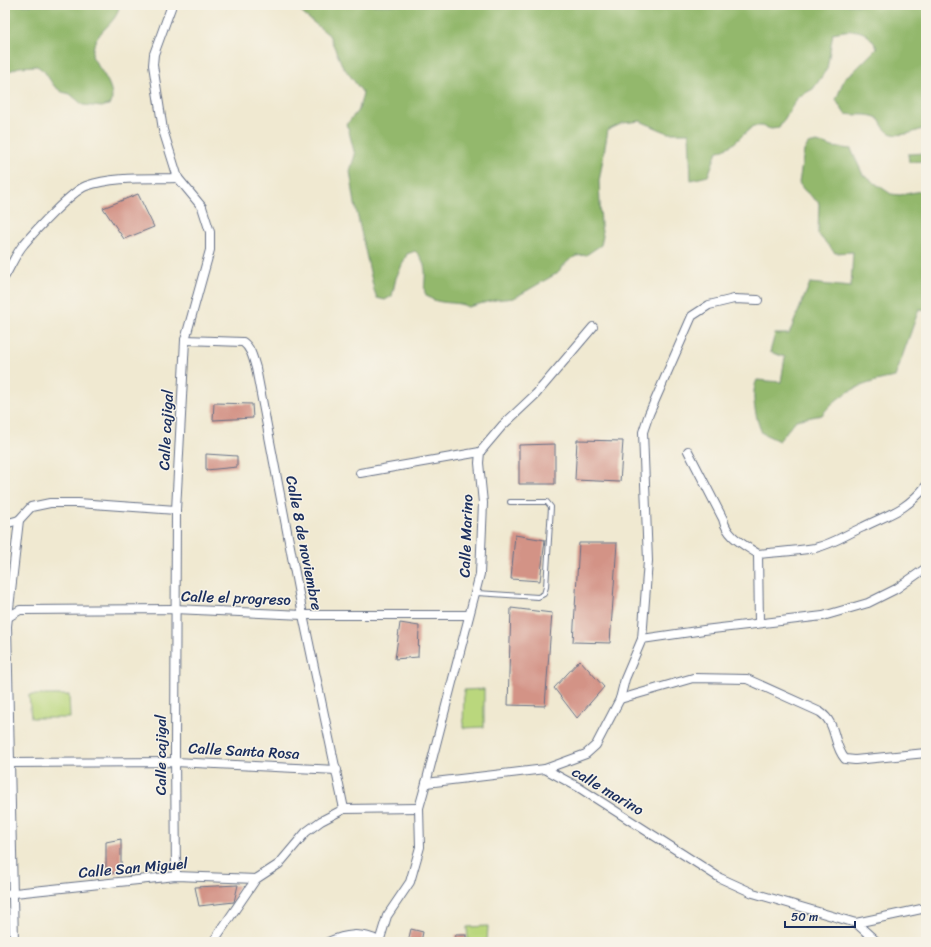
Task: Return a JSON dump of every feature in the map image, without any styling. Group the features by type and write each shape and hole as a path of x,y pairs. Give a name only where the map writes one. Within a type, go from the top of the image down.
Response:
{"street":[{"name":"Calle cajigal","path":"172,5 154,54 153,65 163,130 178,178 202,207 210,232 210,250 185,340 176,510 176,876"},
{"path":"5,276 23,245 66,201 85,186 101,182 178,178"},
{"path":"328,942 352,934 366,935 379,942 387,916 410,882 420,847 419,808 426,783 545,770 592,750 620,699 625,679 642,639 648,561 643,432 649,414 692,316 709,305 734,299 758,300"},
{"path":"360,473 480,452 502,426 536,394 593,327"},
{"name":"Calle 8 de noviembre","path":"185,340 243,342 248,345 251,352 256,368 303,615 337,770 344,809"},
{"path":"688,451 723,518 725,528 731,536 758,554 816,547 843,538 861,527 901,510 926,486"},
{"name":"Calle Marino","path":"426,783 469,615 477,593 480,574 483,503 479,463 480,452"},
{"path":"5,524 18,520 31,507 50,503 78,503 176,510"},
{"path":"14,942 9,894 6,619 18,520"},
{"path":"758,554 759,623"},
{"path":"642,639 823,616 868,603 896,589 926,568"},
{"name":"Calle el progreso","path":"6,619 20,610 176,609 303,615 469,615"},
{"path":"620,699 693,678 747,679 828,717 833,728 839,752 845,758 855,760 926,753"},
{"name":"Calle Santa Rosa","path":"8,763 175,762 337,770"},
{"name":"calle marino","path":"545,770 578,787 720,878 753,893 856,923 926,908"},
{"path":"213,942 256,879 279,864 306,832 321,821 344,809 419,808"},
{"name":"Calle San Miguel","path":"9,894 176,876 256,879"},
{"path":"856,923 877,942"}],"lane":[{"path":"477,593 538,597 544,594 546,587 551,507 547,502 541,501 510,502"}],"green space":[{"path":"5,5 119,5 117,14 97,39 92,56 109,85 112,97 111,104 102,107 83,105 70,94 62,92 54,86 44,71 37,66 19,67 5,73"},
{"path":"299,5 926,5 926,127 912,133 900,135 886,130 878,118 845,114 836,100 845,77 852,73 877,48 873,41 864,33 853,30 833,33 827,69 813,89 798,97 779,128 771,129 762,126 753,126 732,145 717,152 708,176 691,180 689,133 668,133 640,121 623,123 608,130 599,181 601,226 603,236 601,245 586,255 576,256 568,261 556,274 514,298 495,300 468,307 436,301 427,296 424,288 424,264 421,257 415,251 407,254 396,278 392,296 385,300 377,298 374,290 355,204 350,171 355,155 347,124 359,109 363,93 342,65 329,35 303,14"},
{"path":"817,142 833,147 851,149 863,175 891,194 900,195 926,190 926,310 919,309 895,377 854,389 837,400 822,415 796,420 779,441 762,433 756,414 754,399 757,380 781,382 785,357 770,352 775,334 789,334 810,283 851,287 853,252 835,253 818,234 819,203 804,190 799,183 804,151 808,144"},
{"path":"926,153 926,161 909,162 908,154"},
{"path":"484,689 484,727 463,728 464,690"},
{"path":"29,695 69,695 70,718 31,718"},
{"path":"488,926 487,942 468,942 467,927"}],"building":[{"path":"138,194 154,227 124,239 103,208"},
{"path":"214,403 252,404 253,418 213,420"},
{"path":"577,440 623,441 620,482 575,480"},
{"path":"555,444 555,484 519,484 519,445"},
{"path":"206,454 237,456 237,467 206,470"},
{"path":"515,535 545,540 540,581 511,579"},
{"path":"579,543 617,543 610,643 573,642"},
{"path":"511,608 552,613 545,706 508,705"},
{"path":"400,623 419,626 418,657 395,659"},
{"path":"580,660 604,687 577,718 554,688"},
{"path":"121,839 121,872 106,874 106,842"},
{"path":"238,885 234,902 199,906 195,887"},
{"path":"411,929 423,932 421,942 408,942"},
{"path":"455,935 466,935 466,942 455,942"}]}
